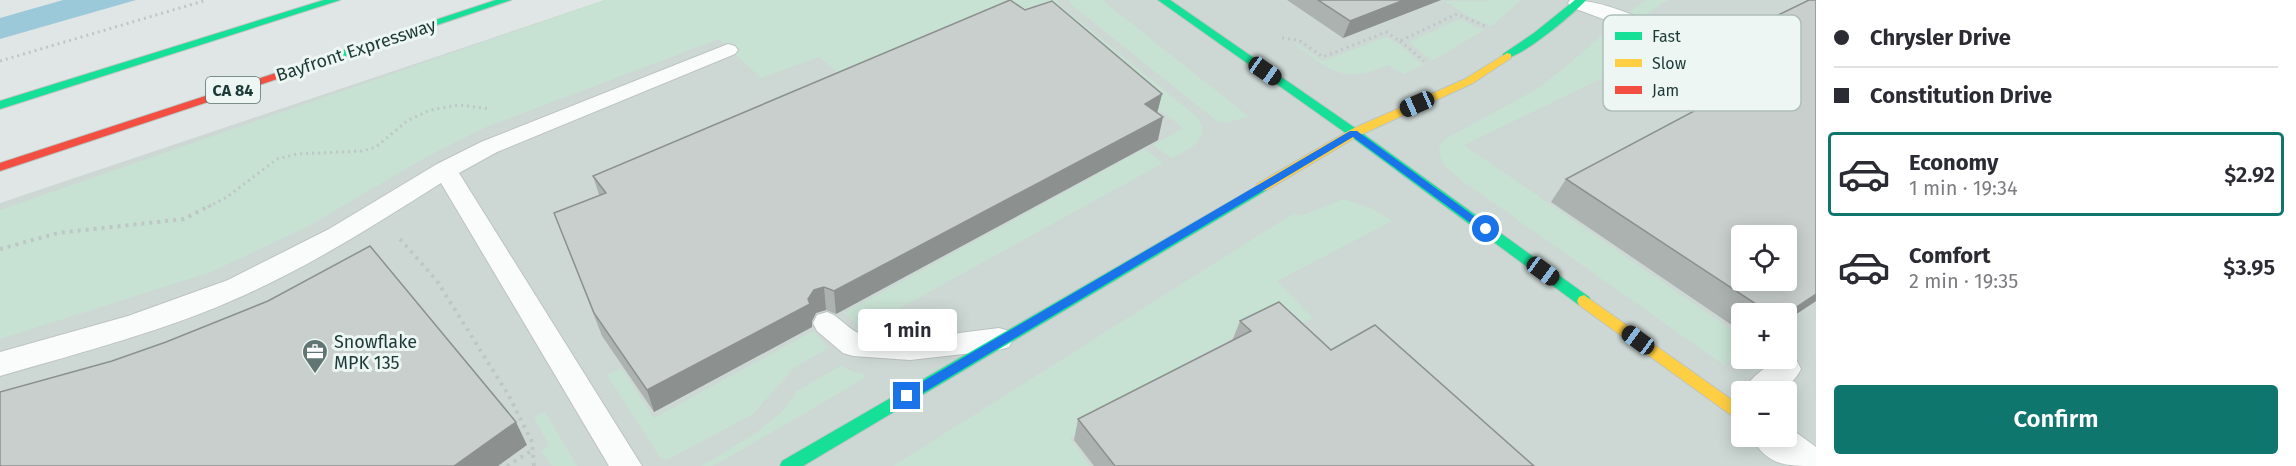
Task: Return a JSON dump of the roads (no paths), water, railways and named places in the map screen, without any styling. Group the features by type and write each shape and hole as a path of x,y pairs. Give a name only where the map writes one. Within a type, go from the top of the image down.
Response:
{"main road":[{"path":"0,105 335,0"},
{"name":"Bayfront Expressway","path":"0,167 506,0"},
{"path":"1163,0 1354,133 1731,404"},
{"path":"788,466 1354,133 1469,81 1538,35 1579,1"}],"street":[{"path":"1786,447 1811,466"}],"lane":[{"path":"1579,1 1613,15"},
{"path":"0,364 133,327 237,287 338,236 445,170 521,133 728,51"},
{"path":"445,170 626,466"},
{"path":"827,322 853,345 910,348 1006,339"},
{"path":"1771,381 1787,369"}],"water":[{"path":"63,0 136,0 0,39 0,18"}],"place":[{"name":"Snowflake MPK 135","path":"315,375"}]}
